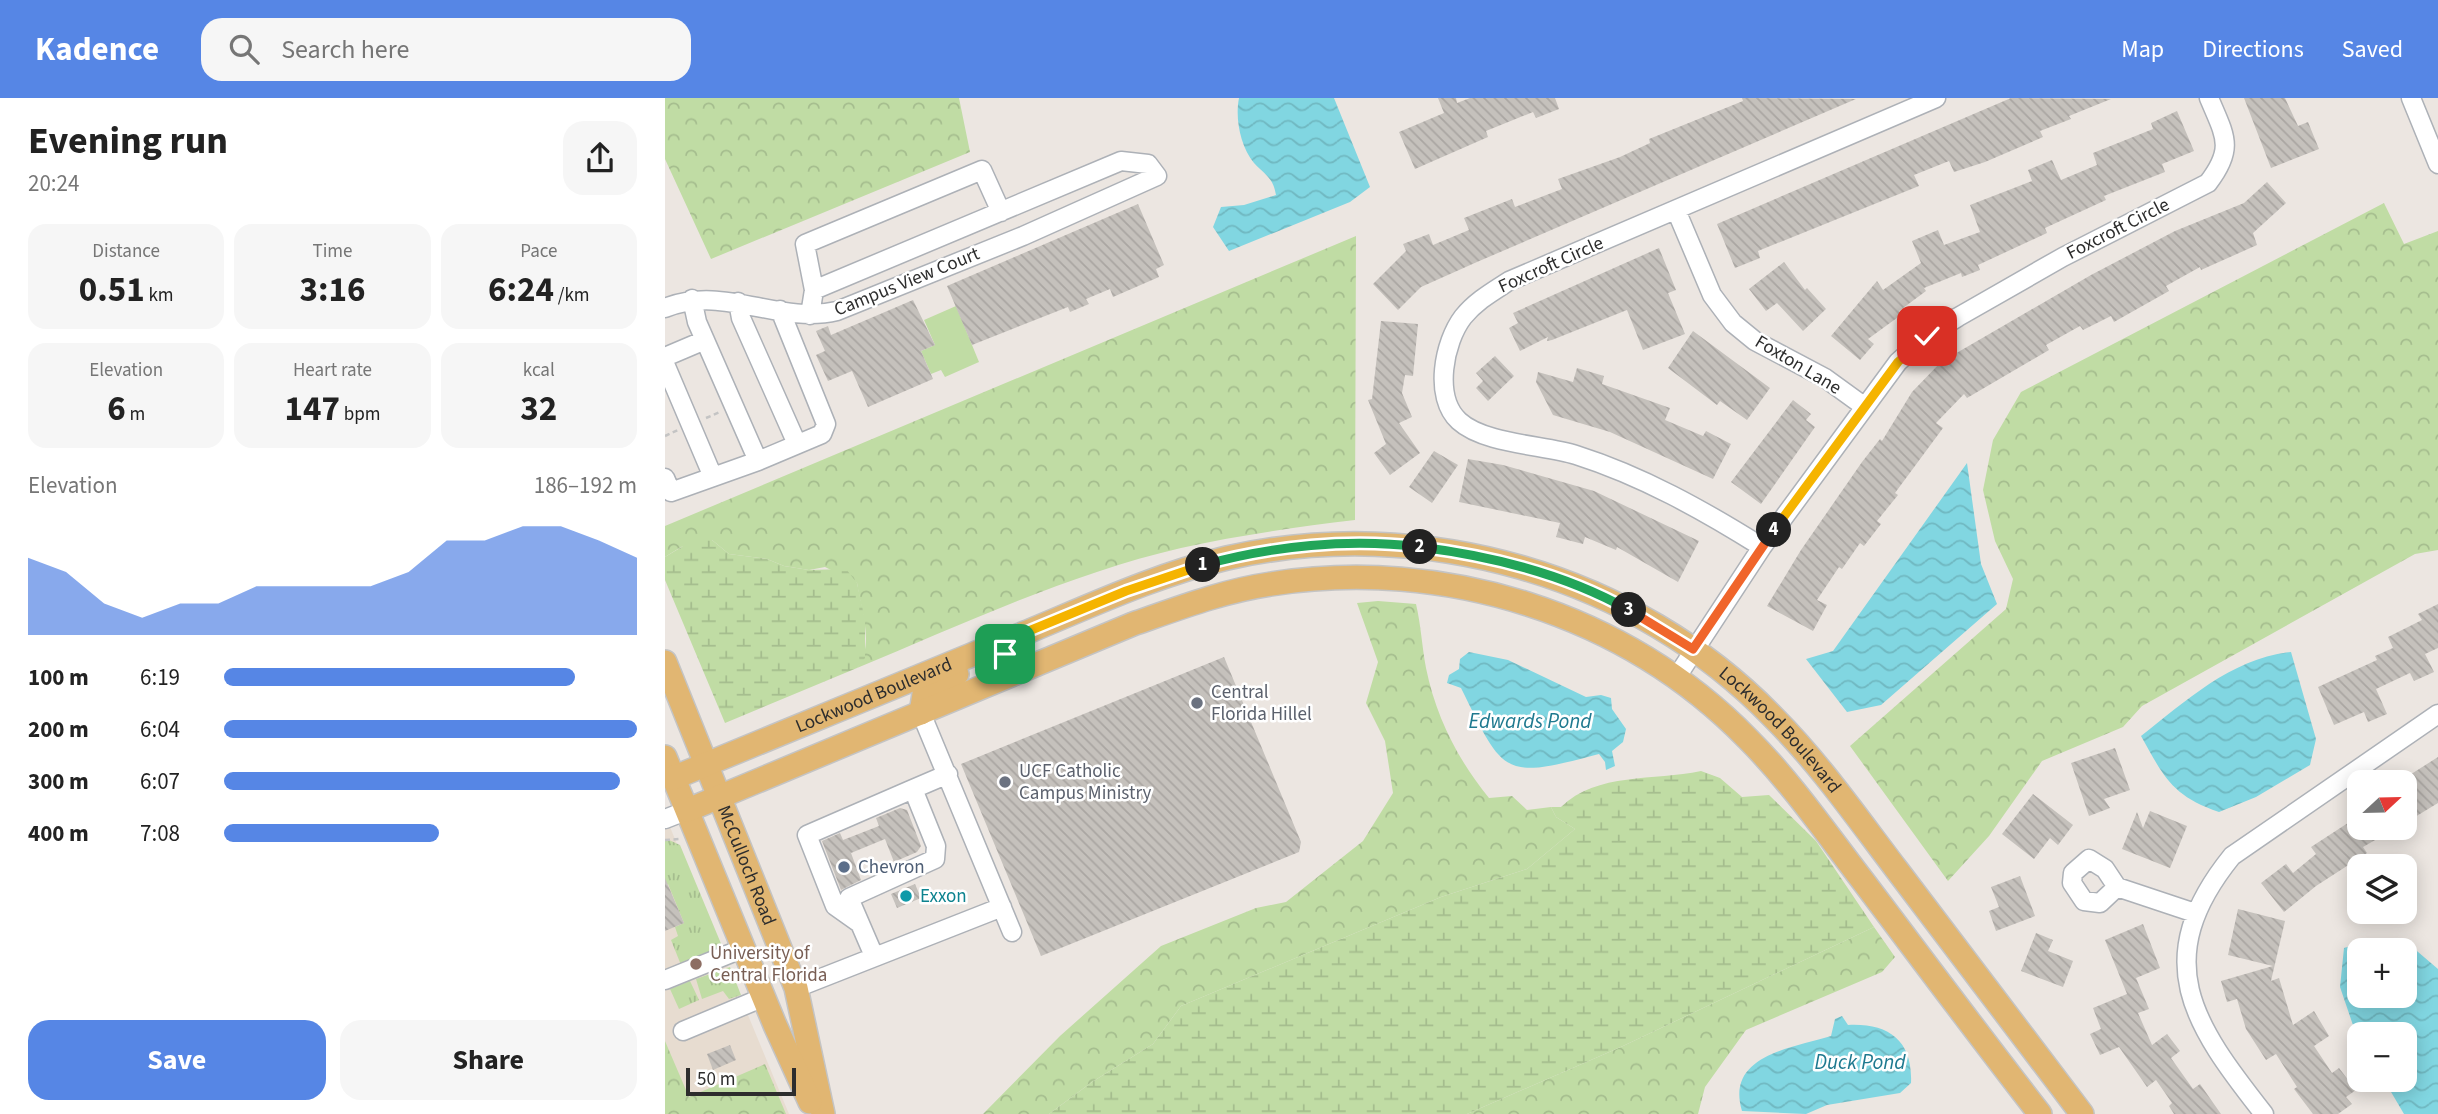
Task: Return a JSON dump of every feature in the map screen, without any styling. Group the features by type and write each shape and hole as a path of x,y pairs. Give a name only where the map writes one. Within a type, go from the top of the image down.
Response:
{"main road":[{"name":"Lockwood Boulevard","path":"668,772 708,764 1063,617 1182,571 1264,551 1314,545 1387,544 1460,552 1521,566 1624,607 1693,649 1734,680 1795,740 2083,1114"},
{"path":"1264,551 1269,584"},
{"name":"Lockwood Boulevard","path":"688,810 1194,602 1269,584 1338,577 1379,577 1469,588 1514,600 1581,624 1617,641 1676,678 1739,730 1776,769 2040,1114"},
{"path":"958,698 970,681 1051,647 1063,627 1063,617"},
{"path":"921,712 924,694 937,682 1005,654 1024,633"},
{"name":"McCulloch Road","path":"665,662 796,988 823,1114"},
{"name":"McCulloch Road","path":"668,772 688,810 775,1025 816,1114"},
{"path":"775,1025 781,1007 796,988"}],"street":[{"name":"Foxcroft Circle","path":"1762,547 1685,501 1626,474 1575,454 1483,434 1459,421 1448,403 1444,379 1448,346 1462,318 1483,297 1509,281 1937,98"},
{"name":"Foxcroft Circle","path":"1676,678 1762,547 1898,362 1927,336 2063,257 2208,183 2222,165 2227,149 2209,98"},
{"path":"2411,98 2434,142 2438,164"},
{"name":"Campus View Court","path":"665,308 692,299 711,298 810,316 837,311 1023,236 1157,176 1148,164 1121,161 1001,212"},
{"path":"810,316 814,290 805,244 982,170 1001,212 814,290"},
{"name":"Foxton Lane","path":"1677,210 1712,295 1733,323 1755,341 1825,378 1865,407"},
{"path":"692,299 705,340 758,461"},
{"path":"738,302 741,318 797,444"},
{"path":"665,478 671,492 758,461 822,434 826,424 780,310"},
{"path":"665,357 705,340"},
{"path":"665,364 713,477"},
{"path":"921,712 1012,932"},
{"path":"2264,1114 2209,1039 2189,993 2186,959 2195,913 2212,881 2232,856 2438,713"},
{"path":"861,923 835,906 807,835 947,774"},
{"path":"874,956 849,898 935,859 936,846 913,789"},
{"path":"665,819 688,810"},
{"path":"2117,887 2195,913"},
{"path":"796,988 1002,907"},
{"path":"665,980 744,948"},
{"path":"683,1031 764,997"}],"path":[{"path":"665,840 679,839"}],"shaded area":[{"name":"University of Central Florida","path":"665,815 789,1114 665,1114"}],"green space":[{"path":"665,98 959,98 970,152 711,259 665,159"},
{"path":"2384,203 2404,244 2438,231 2438,550 2415,554 2142,706 2123,727 2042,761 1989,836 1948,881 1850,746 2006,609 2013,579 1995,541 1983,490 1993,440 2021,392"},
{"path":"1356,236 1355,520 1225,539 1139,559 1017,601 857,668 865,649 866,638 857,583 825,567 809,570 784,566 767,559 729,554 712,540 681,547 665,557 665,526"},
{"path":"956,306 979,362 945,377 941,370 931,374 921,351 935,345 924,320"},
{"path":"698,537 712,540 729,554 767,559 784,566 809,570 846,569 857,583 865,620 865,658 857,668 725,723 665,580 665,557"},
{"path":"1378,601 1416,604 1430,686 1442,721 1467,769 1489,798 1512,796 1527,810 1551,807 1556,817 1575,829 1527,869 1441,897 1181,1006 1153,1044 1092,1082 1049,1114 983,1114 1060,1036 1161,946 1256,908 1286,902 1363,841 1393,793 1385,741 1366,703 1378,662 1357,603"},
{"path":"1701,771 1720,778 1742,797 1769,795 1816,841 1874,927 1623,1046 1467,1114 1049,1114 1092,1082 1153,1044 1181,1006 1441,897 1527,869 1575,829 1556,817 1551,807 1561,807 1591,788 1609,783"},
{"path":"665,841 680,845 722,946 717,952 681,965 671,940 678,936 675,927 684,923 668,884 665,885"},
{"path":"1874,927 1895,957 1882,972 1746,1030 1705,1087 1698,1114 1467,1114 1623,1046"},
{"path":"730,967 741,995 729,999 723,991 702,999 696,979"},
{"path":"690,981 699,1000 679,1009 670,989"},
{"path":"665,1041 689,1097 765,1064 786,1114 665,1114"}],"water":[{"path":"1239,98 1334,98 1370,187 1350,202 1229,251 1213,227 1221,207 1244,205 1276,195 1271,180 1254,163 1245,148 1238,123"},
{"path":"1967,463 1981,564 1997,604 1881,705 1847,712 1806,659 1833,651"},
{"name":"Edwards Pond","path":"1469,652 1508,660 1586,697 1601,695 1611,698 1612,709 1626,729 1623,742 1612,751 1615,766 1606,770 1605,762 1599,754 1543,767 1524,767 1510,763 1498,754 1487,739 1461,688 1447,683 1449,675 1459,669 1460,659"},
{"path":"2291,652 2316,739 2310,765 2256,797 2219,812 2180,792 2163,774 2141,736 2229,672 2269,656"},
{"path":"2347,947 2347,1008 2340,987 2344,948"},
{"path":"2417,951 2438,969 2438,1114 2404,1114 2391,1092 2417,1092 2417,1022 2352,1022 2347,1008 2417,1008"},
{"name":"Duck Pond","path":"1842,1016 1848,1025 1875,1027 1895,1037 1908,1056 1911,1083 1900,1093 1827,1105 1806,1114 1742,1111 1739,1092 1743,1077 1752,1066 1781,1050 1831,1036 1835,1019"}],"building":[{"path":"1438,98 1456,98 1457,103 1470,98 1555,98 1559,109 1536,118 1533,112 1486,131 1488,137 1415,169 1399,132 1444,113"},
{"path":"1742,98 1856,99 1421,287 1398,310 1373,284 1406,251 1403,244 1429,234 1433,245 1469,230 1464,218 1512,199 1515,207 1562,189 1558,179 1620,157 1650,143 1649,139 1743,101"},
{"path":"2011,98 2111,99 2040,131 2043,137 1985,162 1954,172 1949,161 1914,175 1919,186 1758,251 1760,258 1735,268 1717,224"},
{"path":"2244,98 2285,98 2298,126 2308,122 2319,149 2271,168"},
{"path":"2177,111 2194,151 2162,164 2165,172 2104,196 2106,200 2045,228 2047,233 1978,265 1980,270 1962,277 1961,273 1924,288 1926,291 1899,311 1901,315 1868,339 1874,344 1860,360 1831,336 1877,281 1883,290 1921,263 1912,241 1938,230 1944,245 1980,232 1970,205 2032,181 2028,170 2052,160 2061,180 2097,165 2093,153 2153,129 2151,123"},
{"path":"2267,182 2286,203 2253,233 2257,245 2201,270 2200,267 2166,286 2169,291 2114,322 2111,316 2083,330 2080,326 2046,345 2049,350 1967,398 1964,394 1936,423 1943,428 1895,493 1898,495 1877,521 1881,524 1864,546 1860,543 1842,569 1839,567 1817,600 1827,605 1813,631 1767,606 1801,550 1862,462 1880,439 1882,441 1912,392 1941,362 2091,275 2175,231 2244,203"},
{"path":"1138,204 1164,265 1156,269 1159,277 1113,297 1110,289 1086,299 1089,304 1070,312 1068,307 972,345 947,286"},
{"path":"1659,248 1676,290 1668,293 1685,334 1643,350 1627,310 1552,340 1547,341 1548,337 1520,351 1509,328 1518,323 1513,313"},
{"path":"1784,262 1805,290 1807,288 1826,309 1803,331 1777,303 1766,311 1749,289"},
{"path":"913,300 935,345 921,351 933,379 868,407 852,371 828,381 816,355 825,351 816,331 828,326 831,335"},
{"path":"1381,321 1418,324 1413,376 1405,375 1402,393 1412,417 1399,423 1420,453 1390,475 1374,453 1386,444 1368,400 1372,399"},
{"path":"1693,331 1770,388 1747,420 1720,401 1717,405 1668,368"},
{"path":"1495,356 1514,376 1488,401 1476,388 1483,381 1476,373"},
{"path":"1577,368 1604,376 1602,384 1670,408 1665,420 1703,436 1706,431 1731,444 1713,479 1610,432 1553,415 1536,382 1538,372 1573,382"},
{"path":"1793,400 1811,414 1806,420 1815,427 1761,504 1731,482"},
{"path":"1434,451 1458,465 1432,503 1409,487"},
{"path":"1468,459 1503,465 1594,491 1699,541 1678,582 1617,547 1616,550 1585,537 1583,544 1556,537 1560,523 1459,502"},
{"path":"2438,604 2438,648 2425,654 2434,672 2414,681 2410,673 2376,689 2387,714 2368,722 2364,712 2334,725 2318,687 2377,660 2375,656 2393,648 2388,637 2422,620 2418,614"},
{"path":"1224,657 1301,842 1299,852 1041,956 961,764"},
{"path":"2115,748 2130,790 2104,799 2110,808 2089,816 2071,763"},
{"path":"2438,757 2438,803 2417,816 2417,770"},
{"path":"2033,794 2073,825 2058,845 2050,838 2034,859 2002,834"},
{"path":"900,808 907,810 921,846 917,852 894,862 885,839 851,853 861,880 841,890 822,841 840,833 843,840 879,826 876,818"},
{"path":"2150,811 2187,826 2170,868 2122,849 2137,812 2143,828"},
{"path":"2347,824 2347,840 2375,840 2363,847 2365,854 2347,854 2347,866 2316,886 2284,912 2261,883 2286,864 2293,873 2316,854 2311,847"},
{"path":"2020,876 2035,916 1996,931 1989,911 1999,907 1991,887"},
{"path":"665,878 684,923 665,931"},
{"name":"Exxon","path":"915,884 921,898 897,908 891,894"},
{"path":"2238,909 2285,921 2271,981 2279,978 2293,1025 2314,1011 2329,1036 2314,1046 2332,1073 2339,1068 2347,1078 2347,1092 2353,1092 2346,1097 2352,1104 2338,1114 2313,1114 2294,1089 2297,1087 2276,1054 2266,1060 2246,1029 2237,999 2227,1002 2221,981 2273,966 2228,955"},
{"path":"2143,924 2160,968 2136,978 2149,1009 2138,1013 2152,1045 2167,1034 2180,1051 2171,1058 2193,1089 2200,1084 2221,1114 2174,1114 2169,1106 2172,1103 2156,1080 2147,1087 2119,1047 2100,1055 2090,1034 2101,1029 2093,1008 2127,994 2105,940"},
{"path":"2036,933 2053,940 2048,951 2073,961 2063,987 2021,971"},
{"path":"730,1045 736,1060 713,1070 707,1054"}],"place":[{"name":"Central Florida Hillel","path":"1197,703"},
{"name":"UCF Catholic Campus Ministry","path":"1005,782"},
{"name":"Chevron","path":"844,867"},
{"name":"Exxon","path":"906,896"},
{"name":"University of Central Florida","path":"696,964"}],"route":[{"path":"1005,654 1024,633 1190,568 1227,558 1280,549 1314,545 1387,544 1460,552 1547,574 1624,607 1693,649 1762,547 1898,362 1927,336"}]}
